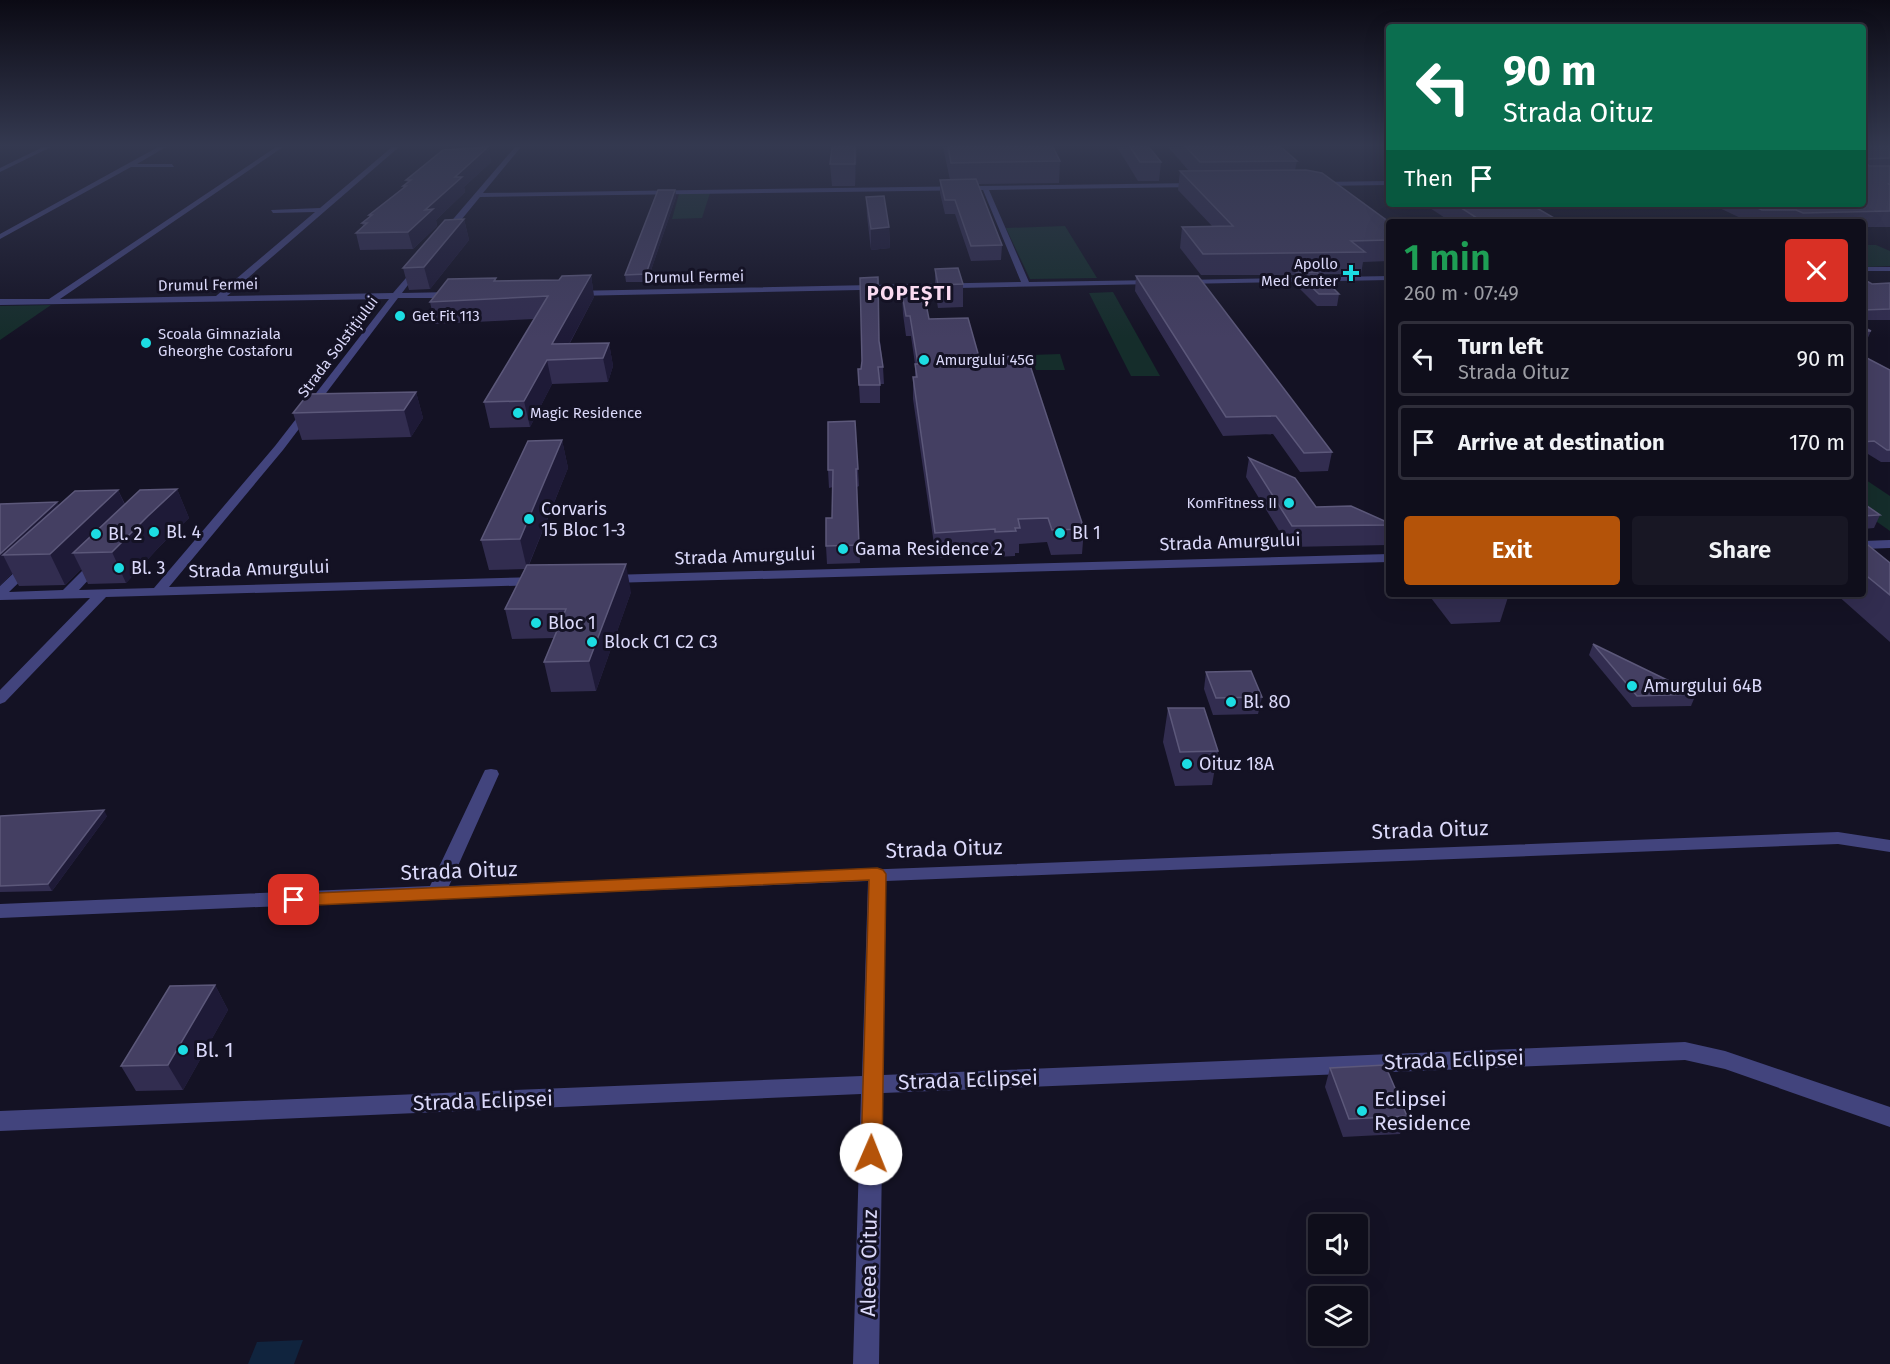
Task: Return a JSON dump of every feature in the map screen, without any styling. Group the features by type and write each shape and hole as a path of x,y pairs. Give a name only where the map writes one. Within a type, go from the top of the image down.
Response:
{"street":[{"path":"0,237 48,211"},
{"path":"50,301 185,211"},
{"path":"273,211 291,211"},
{"path":"218,298 323,211"},
{"path":"438,243 465,211"},
{"path":"995,211 1026,285"},
{"name":"Strada Solstițiului","path":"158,592 279,448 425,258"},
{"path":"1866,269 1890,269"},
{"name":"Drumul Fermei","path":"567,293 1386,278"},
{"name":"Drumul Fermei","path":"0,302 462,295"},
{"path":"1866,545 1890,544"},
{"path":"0,594 41,554"},
{"path":"66,595 107,554"},
{"name":"Strada Amurgului","path":"596,579 1386,558"},
{"name":"Strada Amurgului","path":"0,594 66,595 550,580"},
{"path":"0,699 101,594"},
{"path":"435,894 491,774"},
{"name":"Strada Oituz","path":"0,911 877,874 1838,838 1890,846"},
{"name":"Aleea Oituz","path":"866,1364 877,874"},
{"name":"Strada Eclipsei","path":"0,1121 1677,1051 1725,1060 1890,1118"}],"green space":[{"path":"674,211 704,211 702,218 672,219"},
{"path":"1065,226 1097,278 1030,279 1006,228"},
{"path":"1866,245 1876,245 1890,251 1890,266 1866,267"},
{"path":"1113,292 1160,376 1131,376 1089,293"},
{"path":"51,305 0,340 0,306"},
{"path":"1060,354 1065,370 1036,370 1031,355"},
{"path":"1866,480 1890,496 1890,531 1866,514"}],"water":[{"path":"303,1340 294,1364 248,1364 257,1342"}],"building":[{"path":"375,211 431,211 408,232 356,233 367,223 362,223 372,215 369,215"},
{"path":"650,211 668,211 646,274 625,275"},
{"path":"868,211 886,211 889,227 871,229"},
{"path":"959,211 988,211 1002,245 971,246"},
{"path":"1218,211 1373,211 1386,220 1386,240 1351,241 1365,252 1203,254 1182,227 1233,226"},
{"path":"1465,211 1541,211 1556,219 1478,219"},
{"path":"1798,211 1890,211 1890,211 1803,213"},
{"path":"464,219 424,267 403,268 445,220"},
{"path":"958,268 963,284 938,285 935,269"},
{"path":"1317,272 1339,294 1319,294 1297,273"},
{"path":"591,275 552,344 609,343 603,358 547,360 524,401 484,402 548,296 430,302 448,279 559,280 562,276"},
{"path":"1136,276 1198,276 1332,452 1304,453 1276,416 1226,417"},
{"path":"878,277 879,341 883,367 878,367 880,385 859,385 858,369 861,369 862,361 860,278"},
{"path":"1866,281 1872,284 1890,283 1890,309 1866,310"},
{"path":"902,294 924,294 929,319 968,318 979,357 1027,356 1084,529 1052,530 1048,518 1018,519 1020,528 1015,528 1016,531 995,532 995,529 935,533 913,377 917,377 915,364 918,364 910,316 906,316"},
{"path":"1866,358 1890,370 1890,450 1874,441 1866,442"},
{"path":"416,392 404,410 293,413 308,394"},
{"path":"855,421 859,545 826,546 826,518 832,518 833,470 828,470 828,422"},
{"path":"562,440 520,539 481,540 528,441"},
{"path":"1249,458 1295,478 1316,507 1351,506 1386,522 1386,525 1292,526"},
{"path":"177,489 112,552 73,553 140,490"},
{"path":"118,490 50,554 3,555 75,491"},
{"path":"57,502 0,554 0,504"},
{"path":"1866,505 1880,515 1866,516"},
{"path":"1866,543 1890,563 1890,595 1866,575"},
{"path":"626,564 589,661 544,662 566,609 505,609 527,565"},
{"path":"1593,644 1696,694 1637,696"},
{"path":"1251,671 1262,697 1216,698 1206,672"},
{"path":"1168,708 1204,708 1218,751 1180,752"},
{"path":"104,810 48,884 0,886 0,816"},
{"path":"215,985 168,1065 121,1066 170,986"},
{"path":"1385,1065 1407,1116 1349,1119 1330,1068"}],"place":[{"name":"Apollo Med Center","path":"1351,273"},
{"name":"Get Fit 113","path":"400,316"},
{"name":"Scoala Gimnaziala Gheorghe Costaforu","path":"146,343"},
{"name":"Amurgului 45G","path":"924,360"},
{"name":"Magic Residence","path":"518,413"},
{"name":"KomFitness II","path":"1289,503"},
{"name":"Corvaris 15 Bloc 1-3","path":"529,519"},
{"name":"Bl. 4","path":"154,532"},
{"name":"Bl 1","path":"1060,533"},
{"name":"Bl. 2","path":"96,534"},
{"name":"Gama Residence 2","path":"843,549"},
{"name":"Bl. 3","path":"119,568"},
{"name":"Bloc 1","path":"536,623"},
{"name":"Block C1 C2 C3","path":"592,642"},
{"name":"Amurgului 64B","path":"1632,686"},
{"name":"Bl. 8O","path":"1231,702"},
{"name":"Oituz 18A","path":"1187,764"},
{"name":"Bl. 1","path":"183,1050"},
{"name":"Eclipsei Residence","path":"1362,1111"}],"district":[{"name":"POPEȘTI","path":"910,293"}],"route":[{"path":"294,900 877,874 871,1154"}]}
